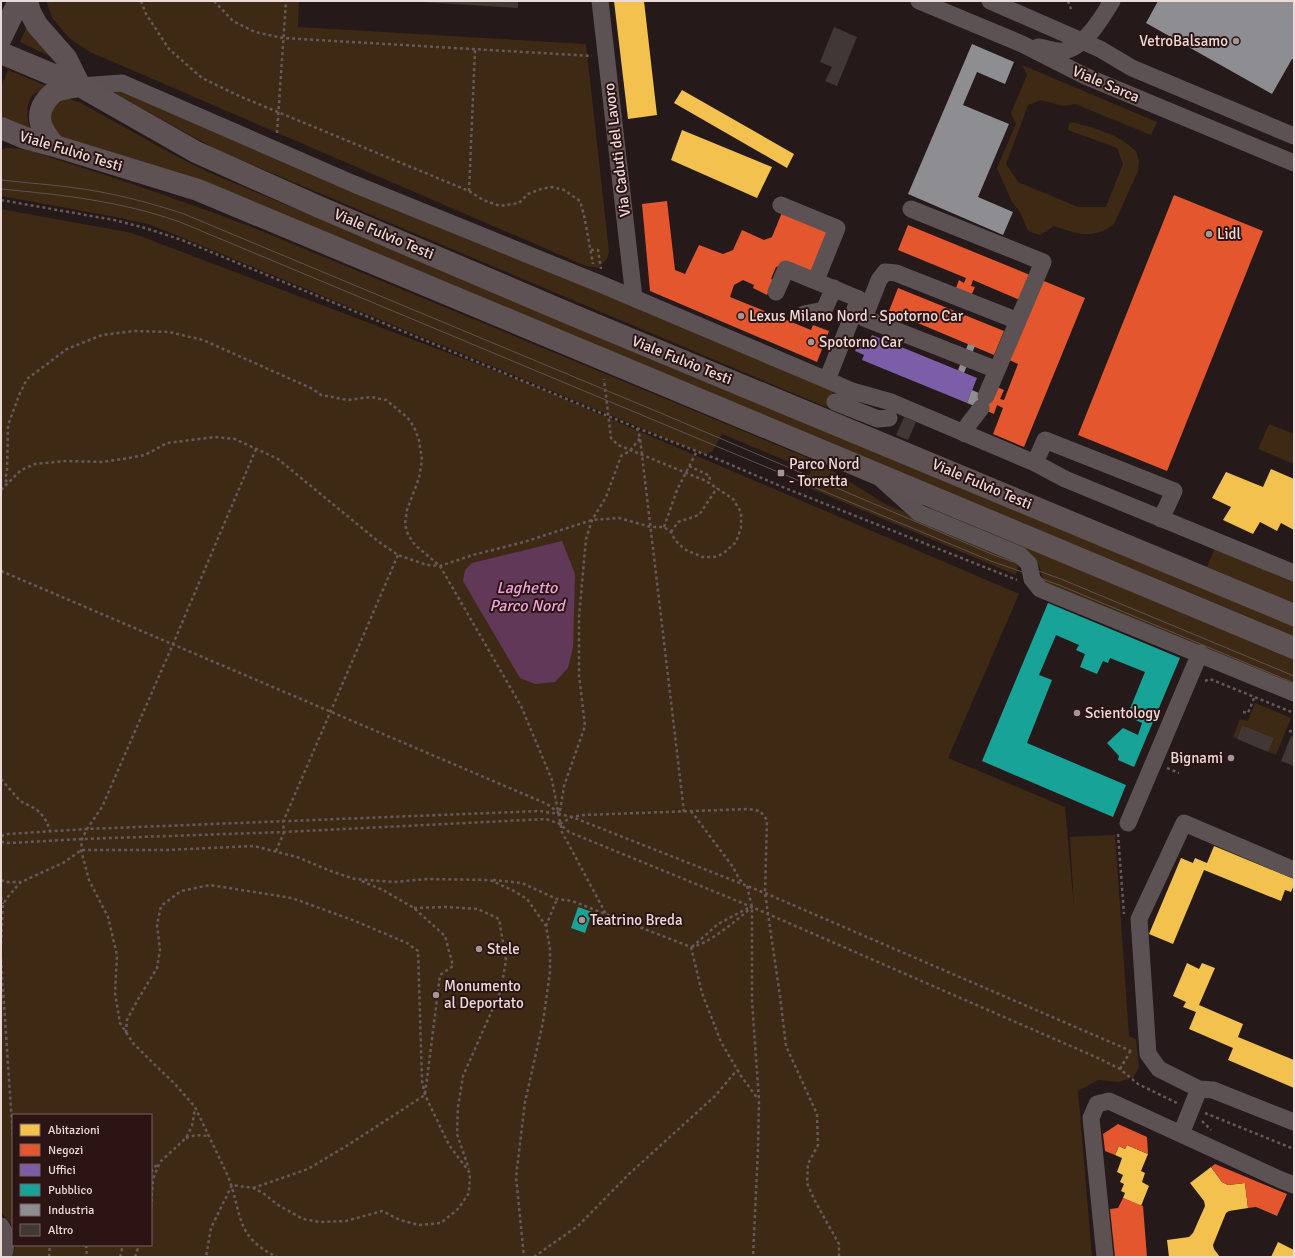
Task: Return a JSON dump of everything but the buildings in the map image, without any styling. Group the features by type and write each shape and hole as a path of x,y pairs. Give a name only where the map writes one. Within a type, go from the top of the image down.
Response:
{"main road":[{"path":"1,38 19,1"},
{"path":"27,1 30,12 37,25 66,58 80,86 53,93 41,109 40,123 42,130 55,146"},
{"name":"Viale Fulvio Testi","path":"1,52 80,86 196,152 319,207 574,316 1294,615"},
{"name":"Viale Fulvio Testi","path":"1,128 25,138 198,190 1294,648"},
{"path":"1,144 25,138"}],"street":[{"name":"Via Caduti del Lavoro","path":"600,1 634,298"},
{"name":"Viale Sarca","path":"919,1 1022,44 1072,70 1294,163"},
{"name":"Viale Sarca","path":"990,1 1100,49 1132,68 1294,136"},
{"path":"1022,44 1062,51 1072,48 1082,41 1098,24 1109,3"},
{"name":"Viale Fulvio Testi","path":"80,86 122,83 354,184 603,285 826,380 891,402 1035,462 1065,479 1294,573"},
{"path":"781,205 837,228 816,280"},
{"path":"911,209 1043,262 983,402 968,425 965,434"},
{"path":"776,292 786,269 816,280 859,299 826,380"},
{"path":"997,370 864,318 879,280 885,272 896,273 1018,321"},
{"path":"804,314 824,310 834,288"},
{"path":"861,412 868,395"},
{"path":"836,402 878,419 889,418"},
{"path":"1035,462 1044,440 1174,491 1161,519"},
{"name":"Viale Fulvio Testi","path":"873,473 919,513 1020,555 1029,564 1032,580 1040,589"},
{"path":"1040,589 1294,692"},
{"path":"1128,823 1200,653"},
{"path":"1294,870 1184,823 1139,920 1148,1054 1158,1069 1199,1090 1213,1090 1294,1122"},
{"path":"1181,1134 1199,1090"},
{"path":"1105,1257 1092,1118 1098,1104 1109,1101 1294,1185"},
{"path":"1,1226 3,1228 6,1240 3,1257"}],"path":[{"path":"141,1 146,14 169,49 202,78 278,113 469,191 484,200 500,206 519,203 528,194 541,189 552,187 564,190 580,202 592,255 593,271"},
{"path":"214,1 233,21 255,32 283,38 588,56 606,55"},
{"path":"276,150 286,1"},
{"path":"1068,1 1071,9"},
{"path":"469,191 475,50"},
{"path":"1,200 114,220 182,240 804,496 1040,589"},
{"path":"591,250 598,250 603,285"},
{"path":"7,482 5,479 8,472 8,425 27,379 67,349 102,335 134,331 168,332 203,340 313,389 322,395 348,400 371,398 386,400 407,418 414,427 419,440 422,460 419,478 406,510 405,524 408,535 415,545 440,566 521,706 552,780 562,832 606,914"},
{"path":"1,490 7,482 21,470 36,464 66,461 101,462 123,459 144,455 167,444 215,437 235,439 278,459 379,542 398,555 427,565 440,566 473,555 524,542 592,520 619,518 651,527 664,527 671,532 675,540 684,549 702,557 714,557 720,555 732,547 736,542 741,528 741,512 733,499 707,482 618,446 610,438 604,378"},
{"path":"637,428 640,438 651,527 684,812"},
{"path":"559,814 564,786 585,726 579,676 579,617 586,539 592,520 606,497 622,456 630,451 640,438"},
{"path":"256,449 102,807 82,839 81,850 89,880 108,917 117,955 115,993 120,1023 133,1043 174,1083 195,1107 232,1185 240,1219 249,1237 262,1249 277,1257"},
{"path":"664,527 677,490 697,451"},
{"path":"689,466 710,476 707,482"},
{"path":"671,532 678,522 699,515 717,488"},
{"path":"276,851 284,832 283,822 398,555"},
{"path":"1,571 547,804 559,814"},
{"path":"1184,690 1210,679 1294,713"},
{"path":"1244,712 1248,713 1256,692"},
{"path":"1289,730 1294,732"},
{"path":"1,779 20,801 36,809 42,815 47,822 50,831"},
{"path":"560,824 572,818 584,815 750,809 760,811 766,820 765,893 786,1046 817,1114 818,1145 808,1164 808,1183 816,1203 839,1244 839,1257"},
{"path":"1,836 8,834 87,829 540,811 559,814 765,893 1131,1051 1120,1069"},
{"path":"691,811 733,866 739,879 747,886 752,907 752,1001 759,1100 753,1257"},
{"path":"1,842 10,843 284,832 546,819 560,824 569,832 752,907 1098,1058 1120,1069 1138,1084 1183,1106"},
{"path":"3,904 21,882 66,862 81,850 167,850 254,846 297,857 383,890 414,908 445,936 453,966 440,975 425,1094 348,1145 308,1169 253,1188"},
{"path":"355,879 394,882 427,879 490,880 522,883 557,899 572,901 691,947 699,946 737,920 752,907"},
{"path":"1,880 6,882 21,882"},
{"path":"490,880 514,890 527,899 546,926 550,950 550,972 542,1022 525,1102 516,1176 524,1257"},
{"path":"126,1033 128,1020 137,1001 150,982 157,968 160,950 158,925 161,906 181,891 210,885 292,898 355,921 407,943 418,951 421,1074 425,1094 449,1145 470,1172"},
{"path":"1,897 3,904 1,944"},
{"path":"546,926 557,899"},
{"path":"232,1185 253,1188 263,1192 278,1205 302,1219 320,1222 346,1221 382,1211 400,1220 419,1225 441,1223 458,1209 469,1193 470,1172 457,1134 458,1107 463,1076 501,990 506,960 499,919 478,909 446,907 414,908"},
{"path":"691,947 718,924 752,907"},
{"path":"691,947 702,994 721,1042 737,1070 759,1100"},
{"path":"1,959 12,1124"},
{"path":"534,1257 579,1225 629,1174 715,1096 737,1070"},
{"path":"152,1171 186,1138 192,1126 195,1107"},
{"path":"1199,1111 1294,1149"},
{"path":"186,1138 196,1135 208,1136"},
{"path":"152,1198 154,1179 160,1162"},
{"path":"206,1257 211,1228 232,1185"},
{"path":"49,1257 50,1246"},
{"path":"86,1246 87,1257"},
{"path":"120,1257 123,1246"},
{"path":"135,1257 139,1246"}],"shaded area":[{"path":"46,1 299,1 298,27 586,44 609,252 607,259 598,268 586,266 90,52 69,38 53,19"},
{"path":"27,26 60,61 20,42"},
{"path":"1022,65 1157,122 1151,135 1075,104 1063,106 1041,100 1028,105 1006,164 1018,182 1078,207 1106,207 1123,164 1117,148 1068,130 1069,124 1071,122 1091,127 1115,136 1136,151 1139,161 1138,171 1114,224 1107,229 1092,234 1085,234 1054,226 1040,235 1028,231 1020,212 1012,202 997,168 1016,124 1011,113 1027,75"},
{"path":"8,70 49,87 34,94 29,102 27,112 31,131 1,119 1,87"},
{"path":"113,87 834,390 826,407 215,149 111,91"},
{"path":"67,98 81,103 176,156 210,173 1294,626 1294,636 245,198 185,176 62,137 54,132 49,111 55,102"},
{"path":"6,148 31,151 118,179 259,230 820,463 885,504 1015,557 1019,561 1016,575 805,486 811,471 722,434 712,452 704,454 148,224 1,196 1,150"},
{"path":"1,209 132,233 527,383 1019,594 948,758 1065,807 1074,908 1070,837 1115,835 1129,1036 1136,1039 1139,1067 1134,1077 1119,1082 1098,1080 1078,1091 1092,1257 13,1257 15,1246 152,1246 152,1114 12,1114 12,1225 1,1212"},
{"path":"1269,424 1294,434 1294,464 1258,449"},
{"path":"930,507 1294,660 1294,688 1044,583 1039,565 1031,554 929,511"},
{"path":"1215,548 1294,581 1294,603 1207,567"},
{"path":"1255,703 1291,718 1276,755 1268,752 1274,738 1242,725 1237,739 1233,737 1240,719 1248,721"}],"water":[{"name":"Laghetto Parco Nord","path":"562,541 575,574 573,647 568,668 555,682 535,684 520,678 463,581 465,570 472,563"}],"tram line":[{"path":"1,180 63,186 108,193 184,214 663,414 994,555 1061,579 1294,676"},
{"path":"1,189 114,204 180,222 991,561 1059,585 1294,683"}],"place":[{"name":"VetroBalsamo","path":"1236,41"},
{"name":"Lidl","path":"1209,234"},
{"name":"Lexus Milano Nord - Spotorno Car","path":"741,316"},
{"name":"Spotorno Car","path":"811,342"},
{"name":"Parco Nord - Torretta","path":"781,473"},
{"name":"Scientology","path":"1077,713"},
{"name":"Bignami","path":"1231,758"},
{"name":"Teatrino Breda","path":"582,920"},
{"name":"Stele","path":"479,949"},
{"name":"Monumento al Deportato","path":"436,995"}]}
